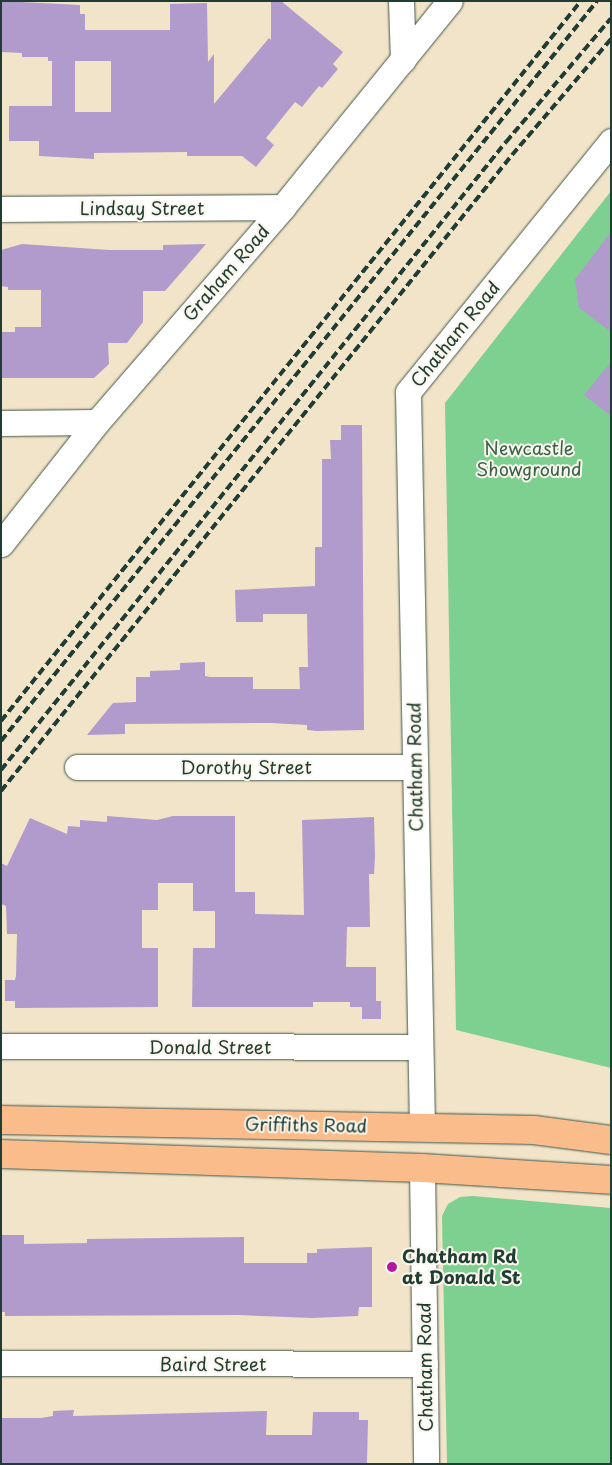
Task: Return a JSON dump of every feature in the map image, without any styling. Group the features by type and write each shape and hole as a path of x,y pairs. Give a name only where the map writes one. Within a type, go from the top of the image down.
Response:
{"highway":[{"name":"Griffiths Road","path":"1,1120 534,1130 611,1140"},
{"name":"Chatham Road","path":"422,1127 422,1168"},
{"path":"1,1154 422,1168 611,1180"}],"street":[{"path":"401,1 403,60"},
{"name":"Graham Road","path":"1,544 97,422 283,207 450,1"},
{"name":"Chatham Road","path":"422,1127 418,1047 408,392 611,141"},
{"name":"Lindsay Street","path":"1,209 283,207"},
{"path":"1,423 97,422"},
{"name":"Dorothy Street","path":"77,767 415,767"},
{"name":"Donald Street","path":"1,1046 418,1047"},
{"name":"Chatham Road","path":"422,1168 426,1464"},
{"name":"Baird Street","path":"1,1363 424,1364"}],"green space":[{"name":"Newcastle Showground","path":"611,191 611,1068 456,1030 445,403"},
{"path":"473,1196 611,1208 611,1464 447,1464 442,1216 448,1204 460,1197"}],"building":[{"path":"1,1 80,5 80,14 85,14 85,30 170,30 170,4 207,3 208,62 214,54 214,104 269,38 271,40 271,1 281,1 343,52 333,64 338,69 322,88 319,86 302,107 295,102 266,138 274,145 256,167 242,156 187,156 187,152 94,153 94,159 39,156 39,141 9,141 9,106 52,106 52,61 48,61 48,57 22,57 22,53 1,52","holes":["75,61 111,61 111,112 75,112"]},
{"path":"611,232 611,332 579,308 575,279"},
{"path":"22,244 109,250 163,250 163,245 206,244 165,291 143,291 143,322 127,343 108,343 109,364 94,378 1,378 1,332 15,332 15,327 41,327 41,290 8,290 8,287 1,286 1,250"},
{"path":"611,362 611,416 584,395"},
{"path":"341,425 362,425 364,730 317,731 307,730 307,725 271,723 125,724 125,734 87,735 113,703 136,702 136,677 150,677 150,671 180,670 180,663 205,662 205,676 210,677 253,677 253,689 300,689 299,667 308,667 307,614 263,614 263,622 236,622 235,590 315,586 315,547 322,547 322,459 331,459 330,440 341,440"},
{"path":"107,816 157,820 173,816 235,816 235,892 255,892 255,914 304,915 302,820 374,817 374,874 369,874 370,927 347,927 346,967 376,967 376,1001 381,1001 381,1019 362,1019 362,1007 350,1007 350,1002 313,1002 313,1007 192,1007 193,948 215,948 215,911 193,911 193,883 158,883 158,910 142,910 142,948 158,948 158,1007 15,1008 15,1001 5,1001 5,980 15,980 16,976 17,934 7,934 6,906 1,904 1,863 7,866 30,818 67,834 68,826 80,827 80,820 107,822"},
{"path":"1,1235 24,1235 24,1244 87,1243 87,1239 244,1237 244,1263 307,1263 307,1253 317,1253 317,1249 372,1247 372,1307 359,1307 358,1316 312,1318 237,1315 5,1316 5,1312 1,1312"},
{"path":"74,1410 73,1416 267,1411 266,1435 312,1435 313,1412 359,1412 359,1420 368,1420 367,1464 1,1464 1,1418 41,1418 53,1416 53,1411"}],"railway":[{"path":"1,721 581,1"},
{"path":"1,741 597,1"},
{"path":"1,770 506,142 611,18"},
{"path":"1,791 512,155 611,39"}],"place":[{"name":"Chatham Rd at Donald St","path":"392,1267"}]}
